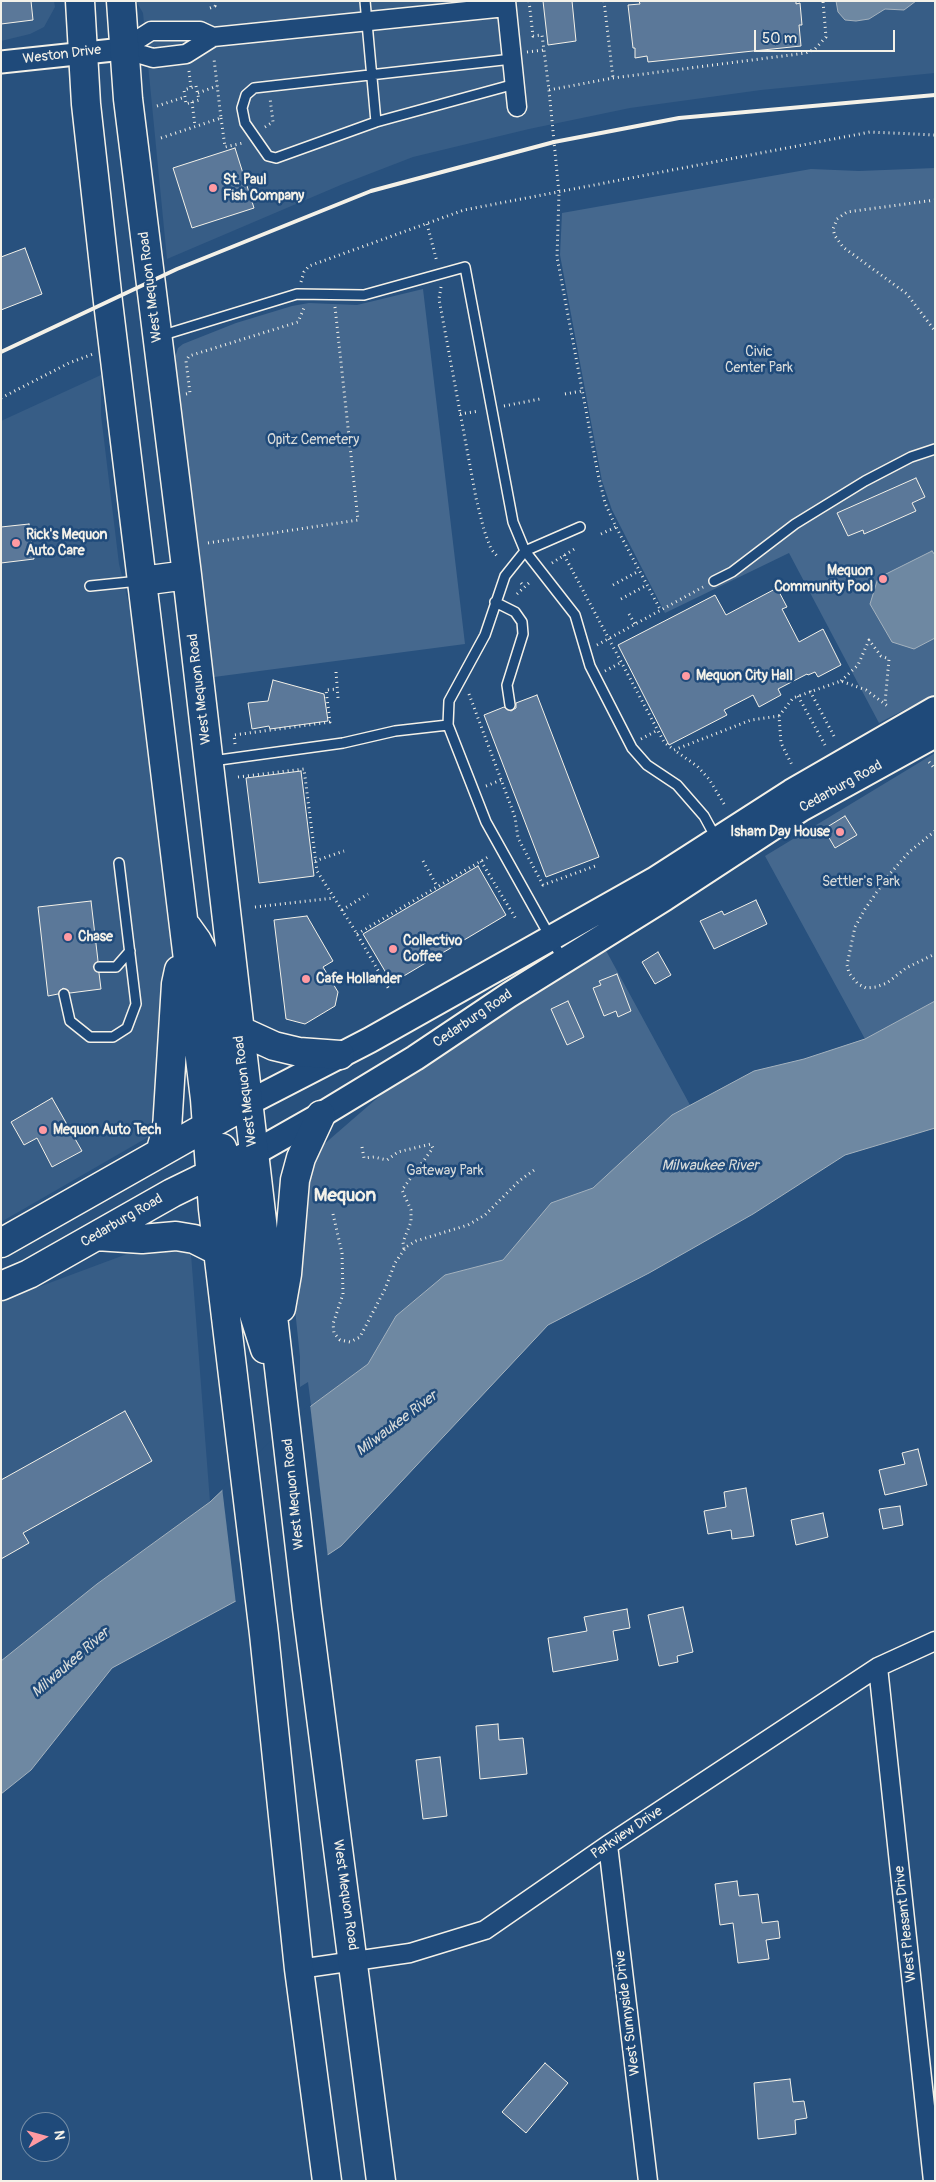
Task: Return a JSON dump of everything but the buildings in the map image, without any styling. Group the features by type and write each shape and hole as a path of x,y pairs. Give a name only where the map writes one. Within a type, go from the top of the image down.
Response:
{"main road":[{"path":"80,1 82,52 106,282 207,1126 220,1169 241,1209 252,1308 262,1342 283,1390"},
{"name":"West Mequon Road","path":"121,1 123,49 209,761 239,1030 241,1106 254,1153 307,1609 381,2181"},
{"path":"142,580 187,575"},
{"name":"Cedarburg Road","path":"1,1286 29,1274 220,1169 254,1153 415,1058 564,960 722,848 791,792 935,710"},
{"name":"Cedarburg Road","path":"1,1243 241,1106 340,1055 654,880 801,808 935,735"},
{"path":"184,932 197,940 209,964 221,1055 241,1106"},
{"path":"160,1153 167,1129 176,984 184,932"},
{"path":"239,1030 274,1046 299,1052 340,1055"},
{"path":"276,1339 286,1274 295,1180 302,1158 321,1115"},
{"path":"220,1169 220,1252 264,1634 299,1969 327,2181"},
{"path":"96,1236 142,1239 176,1236 194,1239 220,1252"}],"street":[{"path":"123,49 153,58 186,54 213,37 506,4 517,107"},
{"path":"123,49 151,31 200,31 213,37"},
{"name":"Weston Drive","path":"1,62 123,49"},
{"name":"Parkview Drive","path":"299,1969 410,1953 485,1930 878,1667 935,1641"},
{"name":"West Pleasant Drive","path":"878,1667 933,2181"},
{"name":"West Sunnyside Drive","path":"608,1846 648,2181"}],"lane":[{"path":"365,1 376,122"},
{"path":"512,60 254,88 246,95 242,108 245,123 268,156 276,158 376,122 515,84"},
{"path":"157,337 297,294 364,295 465,267 513,522 525,551 575,615 590,666 632,748 647,764 677,786 704,816 722,848"},
{"path":"714,581 732,572 795,524 865,481 911,457 935,449"},
{"path":"564,960 486,822 448,725 449,701 486,635 504,576 525,551 580,527"},
{"path":"90,586 142,580"},
{"path":"495,602 515,612 522,622 523,634 507,685 510,705"},
{"path":"209,761 351,742 395,731 448,725"},
{"path":"64,994 70,1021 90,1037 113,1036 127,1028 136,1004 119,863"},
{"path":"99,968 116,967 130,951"}],"path":[{"path":"210,8 215,6 214,1"},
{"path":"530,1 533,36 542,35 549,90 559,192 557,257 605,503 660,609"},
{"path":"604,1 613,78"},
{"path":"549,90 613,78 806,53 815,49 826,37 823,1"},
{"path":"214,59 225,146 244,143"},
{"path":"188,68 191,88"},
{"path":"196,86 198,100 186,104 184,90 191,88 196,86"},
{"path":"198,93 218,86"},
{"path":"157,106 185,97"},
{"path":"192,102 195,126"},
{"path":"264,128 273,122 272,114"},
{"path":"161,138 221,118"},
{"path":"301,283 304,272 309,266 464,210 870,132 935,135"},
{"path":"935,200 847,212 837,219 833,229 834,236 843,247 907,294 935,331"},
{"path":"427,224 437,262"},
{"path":"441,286 439,299 484,530 491,549 498,557"},
{"path":"208,542 358,520 335,295"},
{"path":"181,394 190,393 186,361 189,356 298,322 303,314 304,305"},
{"path":"1,398 69,363 98,353"},
{"path":"565,394 582,391"},
{"path":"504,406 540,399"},
{"path":"460,414 478,411"},
{"path":"601,534 616,527"},
{"path":"552,563 576,548"},
{"path":"564,555 664,742 697,766 709,779 724,804"},
{"path":"613,585 640,571"},
{"path":"517,594 531,581"},
{"path":"585,650 609,639 660,609 714,581"},
{"path":"521,583 524,587"},
{"path":"621,599 647,585"},
{"path":"629,614 634,624"},
{"path":"674,750 751,720 779,716 798,696 841,681 858,665 869,640 881,656 889,659 885,704"},
{"path":"336,672 338,698"},
{"path":"841,681 866,690 889,707"},
{"path":"472,686 468,691 516,817 518,838 544,885 598,865"},
{"path":"236,748 234,735 330,722 326,690 338,689"},
{"path":"810,691 835,738"},
{"path":"798,696 824,745"},
{"path":"779,716 781,742 792,765"},
{"path":"238,777 304,769 317,871 390,991"},
{"path":"935,831 909,852 888,876 865,909 856,926 847,965 849,973 858,984 866,988 876,987 888,983 906,968 935,954"},
{"path":"513,841 518,838"},
{"path":"315,861 344,851"},
{"path":"357,934 488,857"},
{"path":"423,861 437,886"},
{"path":"481,861 516,920"},
{"path":"342,910 368,894"},
{"path":"255,907 334,898"},
{"path":"362,1147 364,1158 374,1157 387,1160 398,1152 430,1144 433,1148 402,1190 411,1210 411,1222 403,1242 404,1251"},
{"path":"333,1214 342,1253 343,1294 333,1324 334,1333 344,1342 355,1341 360,1337 385,1289 395,1264 404,1251 416,1241 468,1225 485,1215 520,1181 537,1168"}],"shaded area":[{"path":"1,1 54,1 55,7 44,27 30,34 1,41"},
{"path":"136,1 935,1 935,73 761,90 630,108 529,129 413,157 343,184 167,259 143,13"},
{"path":"101,375 101,415 119,564 133,621 172,946 162,1119 150,1136 1,1222 1,421"},
{"path":"174,1246 191,1254 210,1502 97,1584 1,1661 1,1301 135,1251"}],"green space":[{"name":"Civic Center Park","path":"935,168 935,694 879,723 789,553 665,613 612,510 602,481 560,255 562,213 811,169 859,171"},
{"name":"Opitz Cemetery","path":"423,289 465,644 214,677 175,357 178,348 183,344 236,323 292,306 309,303 357,305"},
{"name":"Settler's Park","path":"935,753 935,1001 865,1039 765,856"},
{"name":"Gateway Park","path":"603,945 690,1105 672,1115 593,1188 551,1204 503,1260 445,1275 396,1316 368,1364 311,1406 308,1382 300,1387 300,1357 293,1290 303,1176 315,1152 390,1087 521,993"}],"water":[{"path":"836,1 916,1 904,10 885,9 869,19 856,21 845,20 838,12"},
{"path":"932,551 935,555 935,638 914,649 892,642 870,604 878,578"},
{"name":"Milwaukee River","path":"935,1001 935,1128 845,1155 753,1214 649,1273 548,1325 341,1546 112,1668 31,1770 1,1794 1,1661 97,1584 210,1502 311,1406 368,1364 396,1316 445,1275 503,1260 551,1203 593,1188 672,1115 754,1071 804,1059 865,1039"}],"pier":[{"path":"310,1404 328,1558 236,1604 222,1487"}],"railway":[{"path":"1,352 177,269 371,191 554,142 679,118 935,95"}],"place":[{"name":"St. Paul Fish Company","path":"213,188"},
{"name":"Rick's Mequon Auto Care","path":"16,543"},
{"name":"Mequon Community Pool","path":"883,579"},
{"name":"Mequon City Hall","path":"686,676"},
{"name":"Isham Day House","path":"840,832"},
{"name":"Chase","path":"68,937"},
{"name":"Collectivo Coffee","path":"393,949"},
{"name":"Cafe Hollander","path":"306,979"},
{"name":"Mequon Auto Tech","path":"43,1130"}],"district":[{"name":"Mequon","path":"345,1196"}]}
